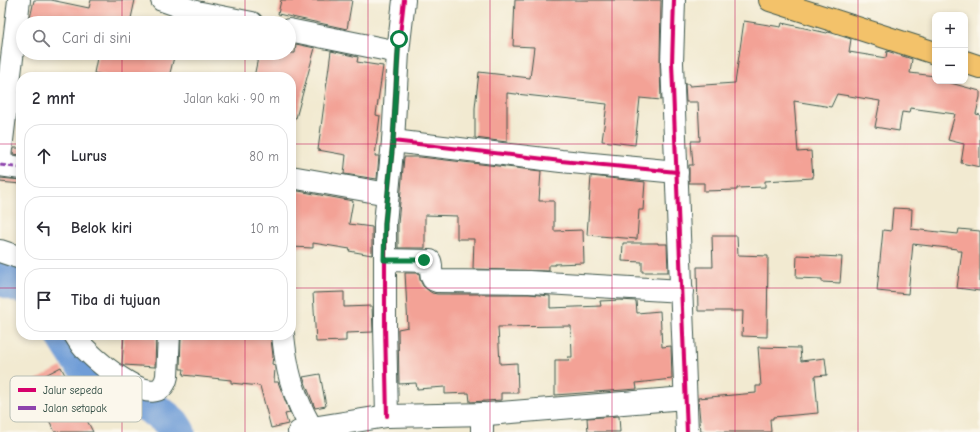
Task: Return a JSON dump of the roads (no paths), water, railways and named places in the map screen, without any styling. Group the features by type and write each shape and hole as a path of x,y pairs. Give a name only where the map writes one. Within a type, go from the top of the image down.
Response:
{"main road":[{"path":"770,0 932,52"},
{"path":"968,63 980,67"}],"street":[{"path":"17,16 19,0"},
{"path":"162,0 196,12 216,16"},
{"path":"387,416 384,260 385,223 393,141 398,52 404,0"},
{"path":"674,0 672,63 687,432"},
{"path":"0,157 16,25"},
{"path":"296,31 398,52"},
{"path":"393,141 562,161 676,172"},
{"path":"0,165 16,167"},
{"path":"296,177 388,194"},
{"path":"0,251 16,256"},
{"path":"384,260 430,261 432,263 432,277 434,280 438,281 529,282 682,291"},
{"path":"79,340 100,363 116,376"},
{"path":"142,389 155,391 163,387 166,382 169,340"},
{"path":"284,340 291,380 308,422 306,430 387,416 482,423 488,414 685,398"}],"waterway":[{"path":"0,278 16,284"},
{"path":"66,340 79,360 94,376"},
{"path":"142,403 166,418 173,424 178,432"}]}
